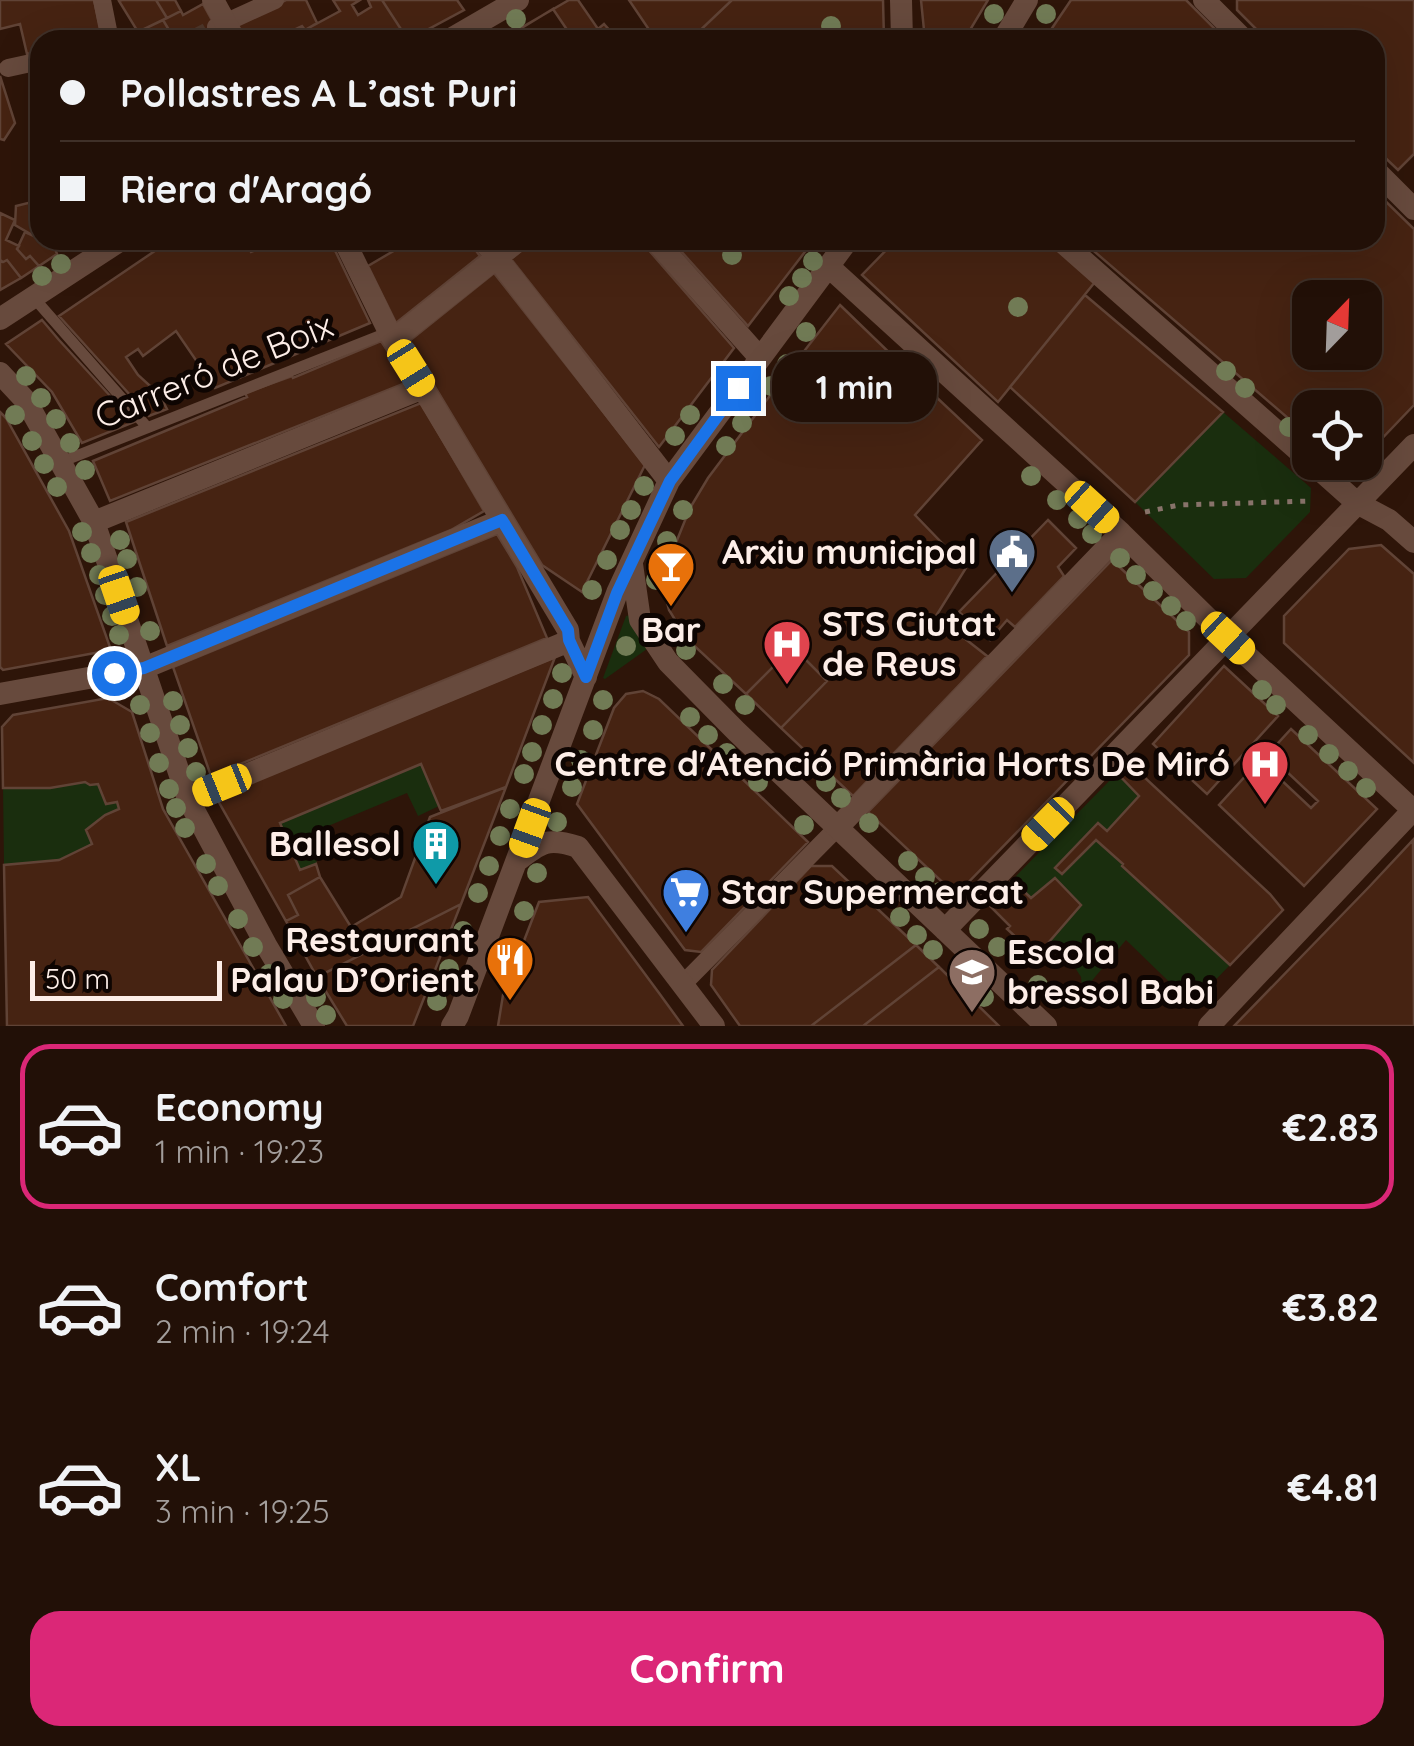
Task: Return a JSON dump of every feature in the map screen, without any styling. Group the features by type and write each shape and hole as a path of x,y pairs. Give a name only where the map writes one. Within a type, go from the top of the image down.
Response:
{"street":[{"path":"212,0 226,30 275,0"},
{"path":"466,30 518,0"},
{"path":"901,0 902,30"},
{"path":"1009,30 1028,0"},
{"path":"102,1 108,30"},
{"path":"1210,2 1235,30"},
{"path":"1385,179 1411,201"},
{"path":"0,320 106,250"},
{"path":"349,250 392,335 568,630 586,677"},
{"path":"392,335 489,250"},
{"path":"491,250 670,481"},
{"path":"664,250 760,358"},
{"path":"456,1023 617,593 670,481 840,250"},
{"path":"1071,250 1292,445"},
{"path":"828,266 1121,534 1413,810 1210,1026"},
{"path":"0,374 26,401 94,522 188,799 314,1026"},
{"path":"94,522 424,388"},
{"path":"946,930 1414,445"},
{"path":"1331,480 1414,542"},
{"path":"0,694 144,668 502,520"},
{"path":"683,984 1121,534"},
{"path":"632,564 640,620 668,662 1046,1026"},
{"path":"188,799 569,640 617,593"},
{"path":"517,861 539,843 559,840 578,846 714,1026"}],"lane":[{"path":"34,298 147,427"},
{"name":"Carreró de Boix","path":"60,462 392,335"}],"path":[{"path":"1145,512 1179,506 1310,501"}],"green space":[{"path":"1223,412 1292,472 1292,480 1302,480 1311,488 1310,512 1246,578 1214,579 1135,502"},
{"path":"630,615 647,649 605,679 626,616"},
{"path":"421,764 439,806 418,816 407,793 309,834 318,857 316,864 300,870 280,823"},
{"path":"1117,773 1139,796 1107,831 1097,824 1055,869 1062,874 1096,840 1230,965 1192,1004 1126,940 1085,989 1082,987 1074,966 1075,953 1070,950 1060,959 1046,945 1031,898 1012,880"},
{"path":"85,782 98,784 106,804 117,802 119,809 87,829 92,844 59,860 4,865 3,788 50,788"}],"building":[{"path":"0,0 94,0 101,30 30,30 27,54 20,24 0,29"},
{"path":"156,0 167,18 137,30 119,1"},
{"path":"156,0 175,0 181,11 167,18"},
{"path":"286,0 306,0 317,23 305,30 302,26 294,30 239,30 236,24"},
{"path":"333,0 360,0 352,5 358,15 371,7 368,0 382,0 402,30 305,30 340,11"},
{"path":"382,0 457,0 464,10 427,30 402,30"},
{"path":"569,0 578,0 598,29 604,24 609,30 517,30"},
{"path":"629,0 732,0 700,30 649,30"},
{"path":"732,0 883,0 884,30 700,30"},
{"path":"921,0 988,0 970,30 924,30"},
{"path":"1071,0 1186,0 1216,30 1051,30"},
{"path":"1237,0 1414,0 1414,154 1398,170 1385,158 1385,30 1257,30 1237,10"},
{"path":"203,4 217,30 169,30 163,20 181,11 183,15"},
{"path":"553,9 567,30 518,30"},
{"path":"163,20 169,30 142,30"},
{"path":"0,76 15,123 4,140 0,139"},
{"path":"1385,201 1414,229 1414,405 1382,438 1382,390 1292,390 1292,422 1093,250 1385,250"},
{"path":"30,202 30,234 15,225 16,206"},
{"path":"0,213 15,220 6,240 19,246 17,249 26,259 30,256 39,266 21,278 7,260 0,260"},
{"path":"25,232 30,234 30,250 56,250 57,254 39,266 17,249"},
{"path":"156,250 335,250 370,323 215,388 176,331 143,356 138,349 126,357 138,375 159,394 167,409 149,416 59,316"},
{"path":"395,250 476,250 480,256 396,323 368,266"},
{"path":"522,250 649,250 734,348 659,447 511,259"},
{"path":"680,250 806,250 748,326"},
{"path":"886,250 1058,250 1095,282 998,402 862,275"},
{"path":"0,260 7,260 21,278 0,290"},
{"path":"494,273 645,465 582,592 542,565 408,342"},
{"path":"1085,295 1223,412 1135,502 1010,387"},
{"path":"840,305 899,362 837,422 784,377"},
{"path":"42,320 134,422 82,443 52,392 6,344"},
{"path":"381,341 408,382 110,501 93,461 247,397 245,393 293,378"},
{"path":"899,362 982,440 915,515 966,568 936,616 987,656 853,796 781,728 827,681 793,647 746,694 687,639 669,610 663,586 667,565 690,508 784,377 837,422"},
{"path":"421,403 484,511 451,530 167,646 126,522"},
{"path":"0,412 69,531 111,650 3,670 0,667"},
{"name":"Arxiu municipal","path":"1048,520 1076,548 1058,567 1064,576 1015,627 1007,620 990,640 959,612"},
{"path":"497,534 517,567 547,638 211,776 173,667"},
{"path":"1381,545 1414,574 1414,763 1284,643 1284,616 1349,549"},
{"path":"1112,560 1189,632 1189,655 956,895 868,812"},
{"name":"STS Ciutat de Reus","path":"793,647 827,681 781,728 746,694"},
{"path":"555,657 506,787 441,811 421,764 280,823 300,870 316,864 320,877 288,895 298,915 286,921 216,797"},
{"path":"1224,666 1278,716 1207,794 1153,744"},
{"path":"643,691 659,699 808,842 701,952 685,950 577,804 614,708 626,694"},
{"path":"108,698 132,712 163,809 286,1026 7,1026 4,865 59,860 92,844 86,830 119,809 117,802 106,804 98,784 3,788 2,727 13,715"},
{"name":"Centre d'Atenció Primària Horts De Miró","path":"1291,729 1377,809 1304,886 1219,805 1260,760 1311,808 1318,801 1268,754"},
{"path":"1128,762 1283,910 1230,965 1096,840 1062,874 1055,868 1098,823 1107,831 1139,796 1117,773"},
{"name":"Ballesol","path":"506,787 461,904 317,977 286,921 298,915 288,895 320,877 351,927 401,897 430,817"},
{"path":"1413,840 1414,1026 1234,1026 1369,887"},
{"path":"811,866 832,866 916,945 811,1026 740,1026 711,985 712,970"},
{"path":"1055,878 1081,905 1029,965 1020,957 1028,948 988,904 1012,880 1031,898"},
{"path":"588,897 683,1026 498,1026 503,995 539,902"},
{"path":"461,904 413,1026 347,1026 317,977"},
{"path":"916,945 939,967 863,1026 811,1026"},
{"path":"939,967 999,1026 863,1026"}],"tunnel":[{"path":"210,30 216,27"}],"place":[{"name":"Arxiu municipal","path":"1012,594"},
{"name":"Bar","path":"671,608"},
{"name":"STS Ciutat de Reus","path":"787,686"},
{"name":"Centre d'Atenció Primària Horts De Miró","path":"1265,806"},
{"name":"Ballesol","path":"436,886"},
{"name":"Star Supermercat","path":"686,934"},
{"name":"Restaurant Palau D’Orient","path":"510,1002"},
{"name":"Escola bressol Babi","path":"972,1014"}],"route":[{"path":"114,673 144,668 502,520 568,630 586,677 617,593 670,481 738,388"}]}
